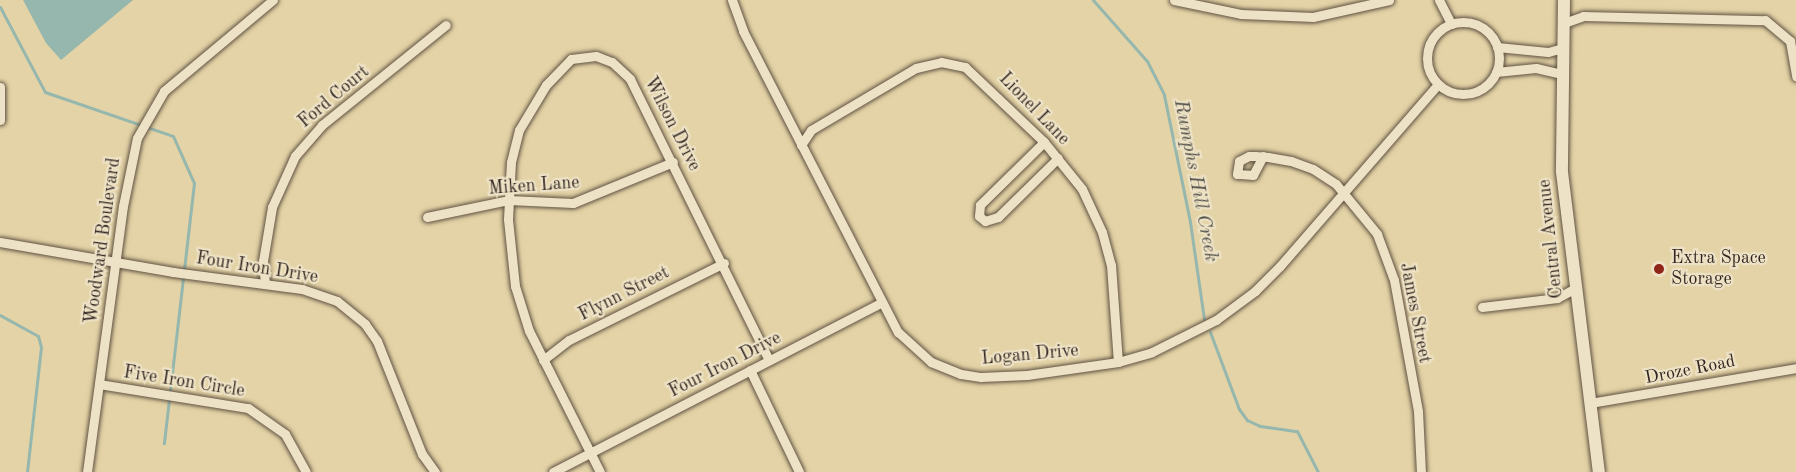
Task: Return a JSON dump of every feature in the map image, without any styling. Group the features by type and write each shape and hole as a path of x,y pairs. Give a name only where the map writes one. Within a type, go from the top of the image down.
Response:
{"street":[{"name":"Woodward Boulevard","path":"87,472 129,164 148,113 174,81 273,0"},
{"name":"Logan Drive","path":"732,0 743,31 880,303 914,349 931,362 961,374 1006,377 1118,362 1174,342 1236,307 1280,266 1438,84"},
{"path":"1174,0 1241,14 1313,17 1389,0"},
{"path":"1440,0 1451,24"},
{"name":"Central Avenue","path":"1564,0 1562,172 1574,289 1599,472"},
{"path":"1564,23 1583,16 1765,20 1790,41 1796,76"},
{"path":"1467,22 1482,28 1497,47 1496,72 1485,87 1468,94 1450,92 1438,84 1430,72 1427,53 1435,35 1451,24 1467,22"},
{"name":"Ford Court","path":"265,284 263,261 272,207 295,156 314,133 446,25"},
{"path":"1497,47 1548,52 1563,48"},
{"name":"Wilson Drive","path":"600,472 543,360 515,286 509,200 513,152 528,111 564,64 587,55 612,62 625,73 724,263 769,360"},
{"name":"Lionel Lane","path":"801,145 812,130 908,72 949,61 965,66 986,83 1044,142 1082,189 1108,253 1118,320 1118,362"},
{"path":"1496,72 1536,68 1563,74"},
{"path":"0,87 0,120"},
{"path":"1044,142 980,205 979,216 989,222 998,217 1058,158"},
{"name":"James Street","path":"1263,156 1313,170 1344,193 1377,234 1392,270 1418,411 1420,472"},
{"name":"Miken Lane","path":"427,217 509,200 573,203 673,162"},
{"name":"Four Iron Drive","path":"0,242 324,294 365,324 387,363 422,453 435,472"},
{"name":"Flynn Street","path":"543,360 569,340 724,263"},
{"path":"1482,307 1557,298 1574,289"},
{"name":"Four Iron Drive","path":"553,472 880,303"},
{"name":"Droze Road","path":"1590,403 1796,368"},
{"path":"750,370 799,472"},
{"name":"Five Iron Circle","path":"99,384 248,408 285,434 306,472"}],"water":[{"path":"23,0 133,0 61,60 46,43"}],"waterway":[{"name":"Rumphs Hill Creek","path":"1093,0 1147,61 1164,95 1190,222 1204,319"},
{"path":"0,7 45,92 173,136 194,183 164,443"},
{"path":"0,315 38,336 41,347 27,472"},
{"name":"Rumphs Hill Creek","path":"1210,332 1239,409 1247,420 1260,426 1297,431 1318,472"}],"place":[{"name":"Extra Space Storage","path":"1659,269"}]}
